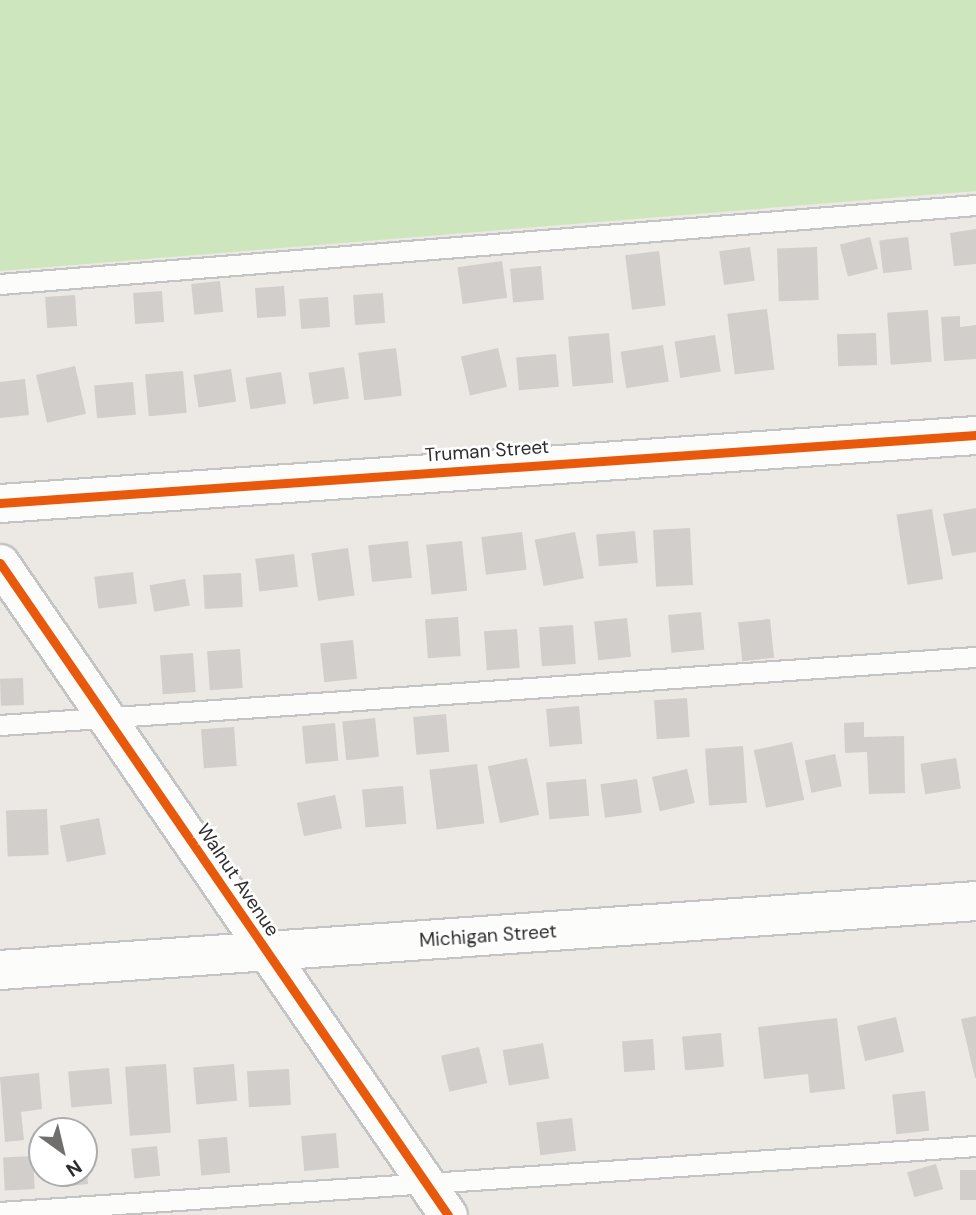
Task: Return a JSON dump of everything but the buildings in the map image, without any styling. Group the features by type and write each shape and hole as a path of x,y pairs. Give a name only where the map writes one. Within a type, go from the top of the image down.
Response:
{"main road":[{"name":"Michigan Street","path":"0,970 976,901"}],"street":[{"name":"Truman Street","path":"0,503 976,435"},
{"name":"Walnut Avenue","path":"0,563 448,1215"}],"lane":[{"path":"0,284 976,205"},
{"path":"0,725 976,657"},
{"path":"0,1212 976,1146"}],"green space":[{"path":"0,0 976,0 976,191 0,271"}],"cycle path":[{"path":"0,503 976,435"},
{"path":"0,563 448,1215"}]}
